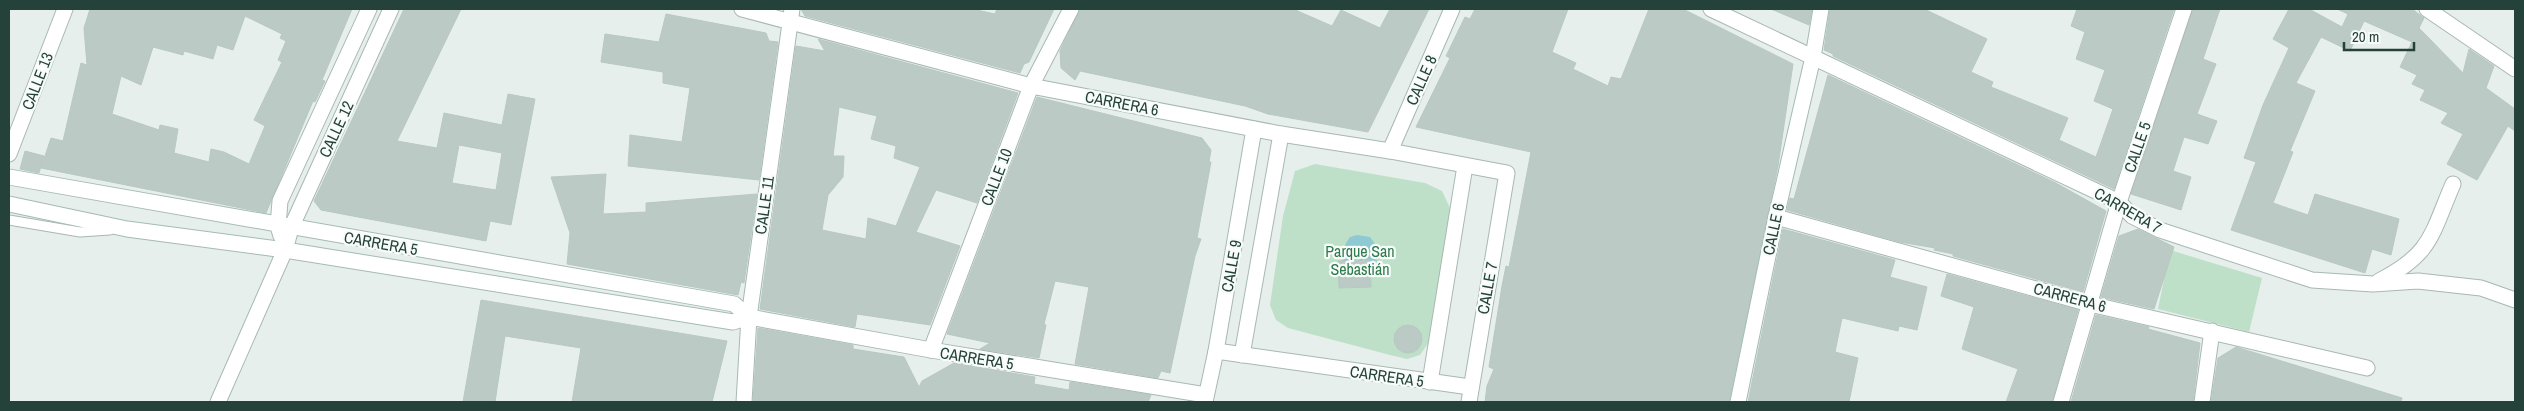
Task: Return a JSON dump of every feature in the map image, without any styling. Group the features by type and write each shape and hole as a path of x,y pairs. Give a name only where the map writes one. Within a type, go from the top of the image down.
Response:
{"street":[{"name":"CALLE 13","path":"9,154 65,9"},
{"name":"CALLE 12","path":"218,402 285,250 280,201 369,9"},
{"name":"CALLE 12","path":"284,227 391,9"},
{"name":"CARRERA 6","path":"742,9 791,14 1031,86 1281,134 1390,150 1507,173"},
{"name":"CALLE 10","path":"931,350 1031,86 1071,9"},
{"name":"CALLE 8","path":"1390,150 1452,9"},
{"name":"CARRERA 7","path":"1711,9 2119,202 2132,216 2160,230 2240,258 2312,280 2373,284 2418,281 2481,288 2515,300"},
{"name":"CALLE 6","path":"1738,402 1776,217 1813,57 1821,9"},
{"name":"CALLE 6","path":"1813,57 1830,9"},
{"name":"CALLE 5","path":"2061,402 2119,202 2184,9"},
{"path":"2427,9 2515,69"},
{"name":"CALLE 11","path":"744,402 749,317 791,14"},
{"name":"CALLE 9","path":"1205,399 1216,351 1254,129"},
{"name":"CALLE 9","path":"1242,355 1281,134"},
{"path":"1430,382 1465,166"},
{"name":"CALLE 7","path":"1469,402 1470,386 1507,173"},
{"name":"CARRERA 5","path":"9,177 284,227 734,304 749,317"},
{"path":"2373,284 2396,273 2420,254 2434,230 2453,184"},
{"name":"CARRERA 5","path":"9,204 127,228 285,250 733,322 749,317 1205,399"},
{"name":"CARRERA 6","path":"1776,217 2090,304 2366,368"},
{"path":"2202,402 2212,331"},
{"name":"CARRERA 5","path":"1216,351 1470,386"}],"lane":[{"path":"9,220 80,232 127,228"}],"green space":[{"name":"Parque San Sebastián","path":"1315,164 1425,183 1442,191 1450,208 1433,336 1420,355 1407,359 1390,355 1288,328 1276,320 1270,305 1283,216 1295,171"},
{"path":"2170,250 2262,278 2249,332 2158,309"}],"water":[{"path":"1357,235 1370,237 1378,248 1376,265 1370,271 1343,265 1342,254 1344,247 1350,237"}],"building":[{"path":"90,9 352,9 322,80 325,81 315,102 313,101 266,213 41,168 51,138 63,141 81,63 87,65 84,28","holes":["245,16 282,34 280,38 286,41 278,60 282,62 254,120 265,126 249,164 224,152 211,149 209,162 174,153 178,129 160,125 159,130 112,114 121,76 141,85 153,47 183,55 184,51 213,59 217,45 233,50"]},
{"path":"404,9 461,9 397,141 437,148 444,113 502,125 508,94 535,99 511,225 490,221 486,241 321,210 314,201","holes":["459,145 502,153 496,190 452,183"]},
{"path":"801,9 972,9 995,14 997,9 1054,9 1029,62 1024,64 1020,73 805,16"},
{"path":"1080,9 1293,9 1332,26 1341,10 1380,28 1390,9 1429,9 1368,132 1268,114 1245,106 1080,71 1075,80 1061,68 1060,51"},
{"path":"1475,9 1568,9 1552,52 1576,63 1573,69 1608,86 1611,77 1621,79 1649,9 1683,9 1793,64 1778,166 1729,402 1485,402 1487,386 1494,369 1489,367 1502,286 1506,266 1509,267 1531,152 1416,127 1450,58 1446,56 1465,17 1470,19"},
{"path":"1771,9 1812,9 1809,25"},
{"path":"1830,9 1924,9 1987,39 1971,72 1993,82 1991,87 2068,118 2059,140 2096,157 2113,109 2094,101 2105,70 2076,59 2085,32 2071,26 2077,9 2174,9 2114,189 1833,56 1833,54 1824,50"},
{"path":"2193,9 2220,9 2203,59 2216,64 2197,114 2217,121 2208,144 2184,137 2173,171 2191,177 2181,210 2131,194"},
{"path":"2289,9 2309,9 2342,27 2348,14 2337,9 2412,9 2424,18 2419,28 2463,73 2469,49 2494,66 2486,88 2515,109 2515,131 2508,126 2477,180 2447,164 2463,134 2441,123 2448,113 2420,100 2425,90 2412,84 2417,75 2400,67 2412,42 2364,21 2350,51 2321,37 2296,83 2315,91 2290,151 2293,152 2273,203 2308,215 2315,194 2399,219 2391,255 2372,249 2365,273 2231,230 2256,162 2244,158 2263,105 2289,48 2273,39"},
{"path":"666,14 766,33 769,41 778,42 759,180 628,166 630,135 682,142 690,88 663,83 663,72 601,62 605,34 659,42"},
{"path":"818,39 1018,93 977,203 936,190 916,232 960,246 930,325 857,314 855,327 760,309 796,46 825,51","holes":["839,107 877,116 871,139 896,146 894,158 920,167 896,226 868,218 866,239 822,230 828,195 843,177 844,156 833,156"]},
{"path":"1828,75 2054,182 2106,211 2083,292 1953,256 1953,254 1934,250 1935,248 1900,242 1787,210 1790,198 1794,199"},
{"path":"1037,97 1202,138 1211,150 1209,162 1211,162 1197,238 1201,239 1195,256 1170,373 1161,371 1158,378 1075,364 1089,287 1055,281 1044,324 1046,325 1039,358 980,349 990,343 947,334"},
{"path":"25,151 44,156 39,173 20,169"},
{"path":"606,174 603,214 646,212 646,203 757,194 744,283 741,282 738,295 567,264 570,233 551,177"},
{"path":"1783,229 1895,260 1890,277 1927,287 1917,330 1899,326 1898,331 1842,318 1835,352 1858,358 1849,402 1748,402"},
{"path":"2138,229 2174,247 2154,309 2101,297 2119,236"},
{"path":"1370,260 1371,287 1339,288 1338,261"},
{"path":"1947,274 2078,310 2052,402 2006,402 2018,369 1962,349 1974,307 1941,296"},
{"path":"481,300 727,341 712,402 572,402 581,348 505,336 495,402 463,402"},
{"path":"2096,315 2149,327 2148,329 2200,343 2193,402 2071,402"},
{"path":"1408,325 1418,329 1422,339 1418,349 1408,353 1398,349 1394,339 1398,329"},
{"path":"758,328 853,345 853,349 904,357 919,387 922,381 954,363 1035,377 1034,384 1069,390 1070,382 1151,395 1148,402 753,402"},
{"path":"2236,347 2402,398 2401,402 2211,402 2218,358"}]}
